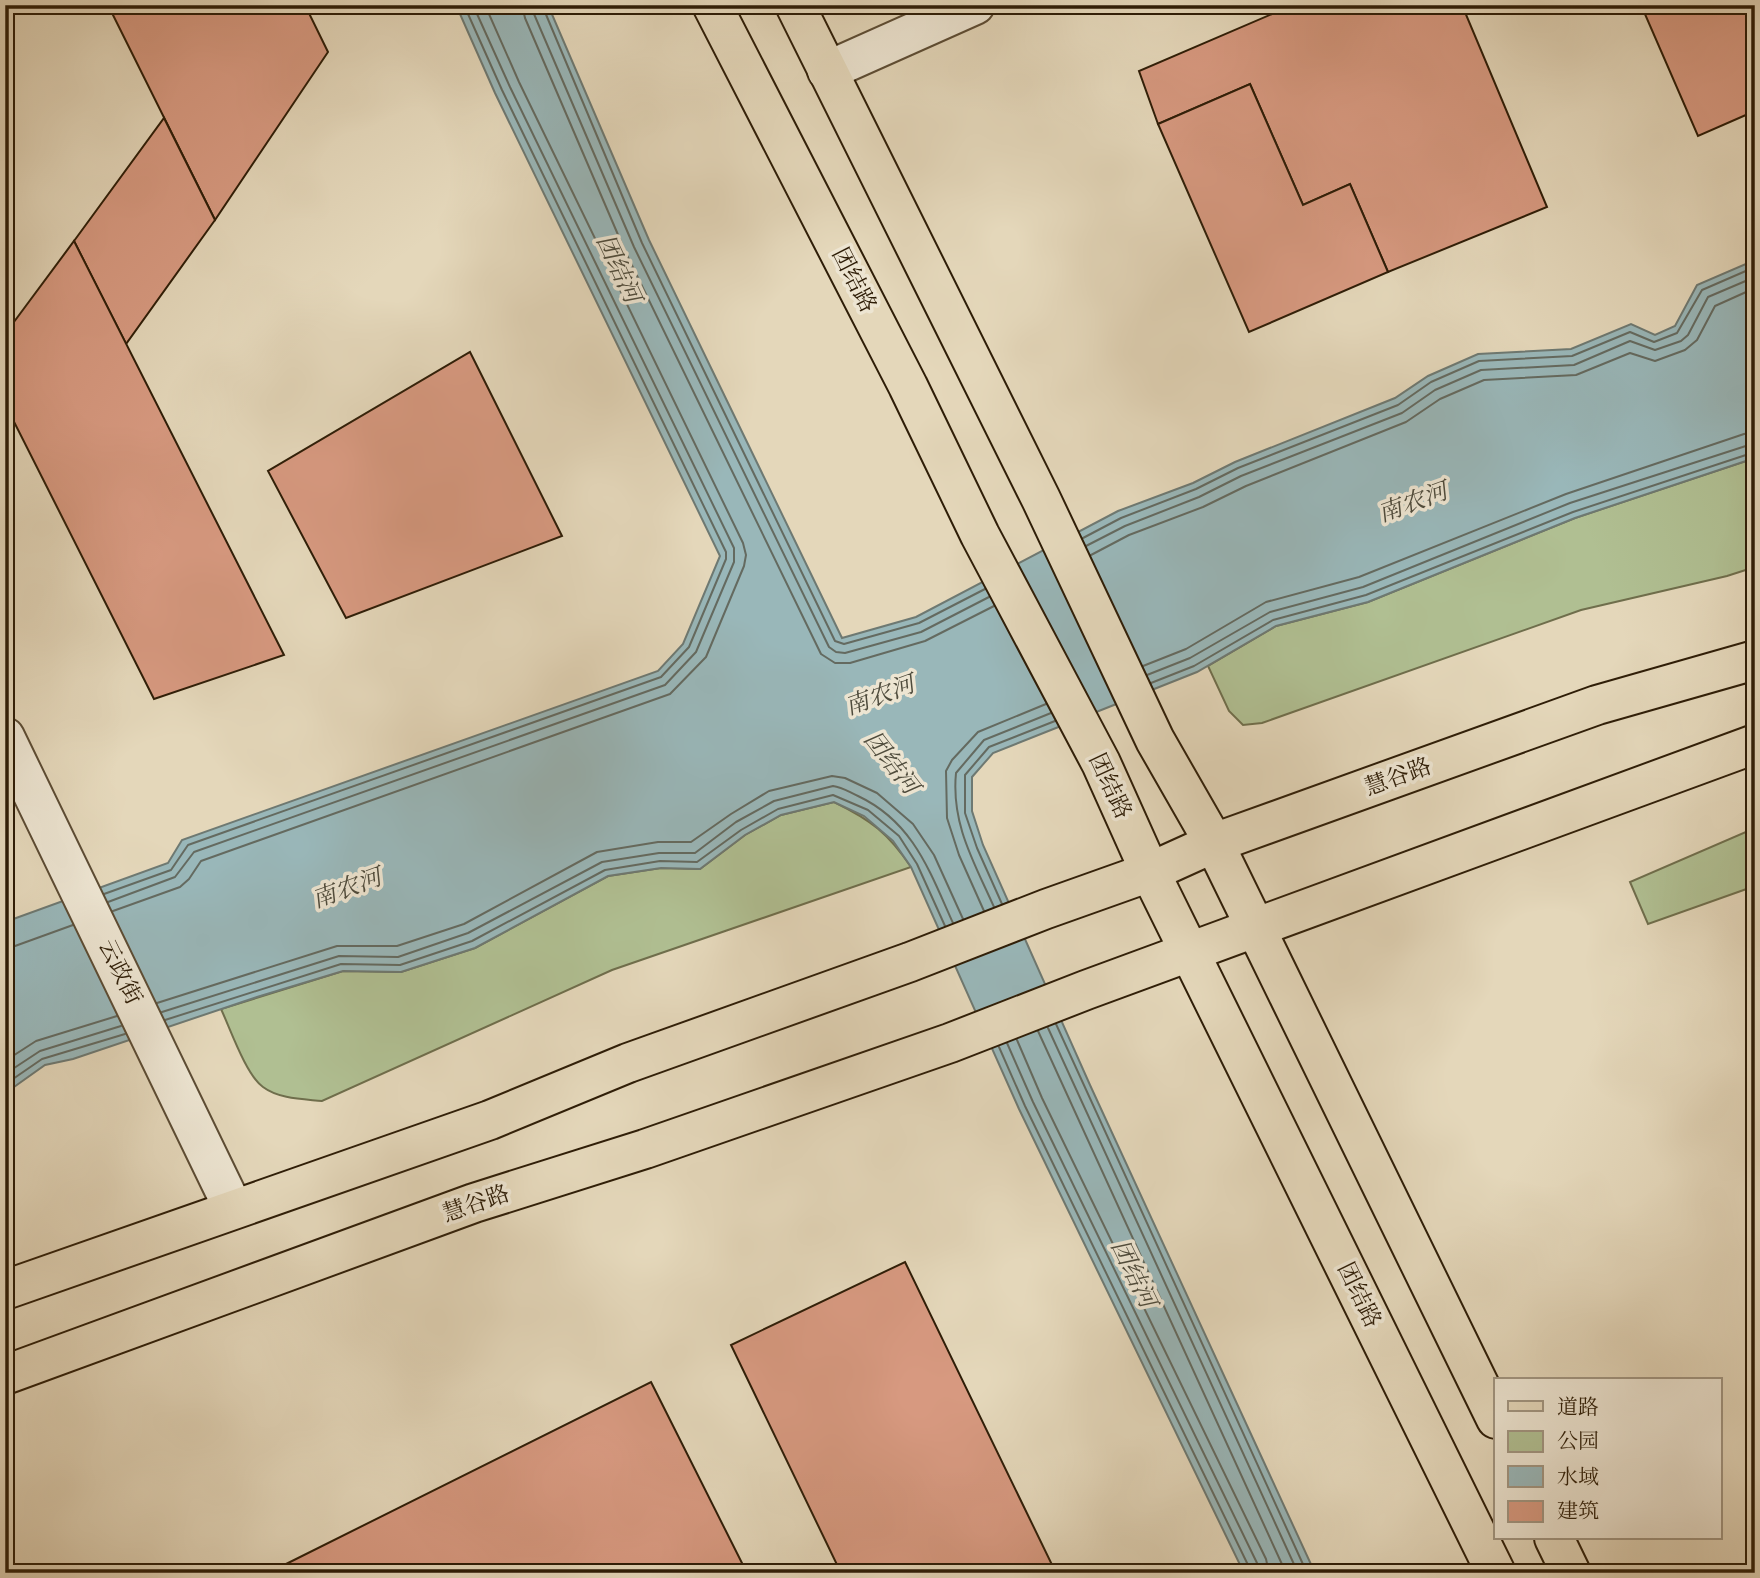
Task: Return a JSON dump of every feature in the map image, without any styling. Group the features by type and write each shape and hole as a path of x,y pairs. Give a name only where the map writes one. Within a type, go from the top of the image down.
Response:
{"main road":[{"name":"团结路","path":"712,5 902,374 980,535 1101,763 1150,872 1496,1573"},
{"path":"795,5 1041,499 1155,740 1214,843 1494,1415"},
{"name":"慧谷路","path":"233,1208 489,1121 628,1063 1150,872 1214,843 1597,705 1755,660"},
{"path":"1190,953 1755,744"},
{"name":"慧谷路","path":"5,1375 474,1203 645,1149 950,1043 1190,953"},
{"path":"5,1290 233,1208"},
{"path":"1555,1540 1571,1573"}],"street":[{"path":"827,71 975,5"},
{"name":"云政街","path":"5,737 233,1208"}],"green space":[{"path":"1755,458 1755,567 1581,610 1262,723 1243,725 1229,711 1208,666 1276,626 1368,602 1575,518"},
{"path":"834,802 878,828 911,867 612,970 322,1101 284,1096 263,1087 245,1062 221,1009 343,971 401,972 475,948 608,876 661,868 700,869 745,835 781,815"},
{"path":"1755,828 1755,886 1648,924 1630,882"}],"water":[{"path":"456,5 548,5 649,240 842,638 916,617 1118,511 1193,483 1235,462 1395,398 1428,376 1478,354 1571,349 1631,324 1655,335 1675,326 1697,285 1755,260 1755,458 1575,518 1368,602 1276,626 1197,672 993,753 972,777 972,811 983,845 1090,1085 1315,1573 1244,1573 1019,1109 911,867 893,841 864,816 834,802 781,815 745,835 700,869 661,868 608,876 475,948 401,972 343,971 73,1059 45,1065 14,1087 10,1104 5,1106 5,922 168,863 182,840 658,671 683,644 720,556 495,93"}],"building":[{"path":"108,5 305,5 328,52 215,220"},
{"path":"1293,5 1462,5 1547,207 1388,272 1350,184 1303,205 1250,84 1158,124 1139,71"},
{"path":"1641,5 1755,7 1755,111 1698,136"},
{"path":"1250,84 1303,205 1350,184 1388,272 1249,332 1158,124"},
{"path":"164,118 215,220 126,344 74,241"},
{"path":"74,241 284,655 154,699 5,404 5,334"},
{"path":"470,352 562,536 346,618 268,471"},
{"path":"905,1262 1056,1573 841,1573 731,1345"},
{"path":"651,1382 747,1573 268,1573"}],"water label":[{"name":"团结河","path":"618,269"},
{"name":"南农河","path":"1413,503"},
{"name":"南农河","path":"880,696"},
{"name":"团结河","path":"891,763"},
{"name":"南农河","path":"347,889"},
{"name":"团结河","path":"1133,1274"}]}
